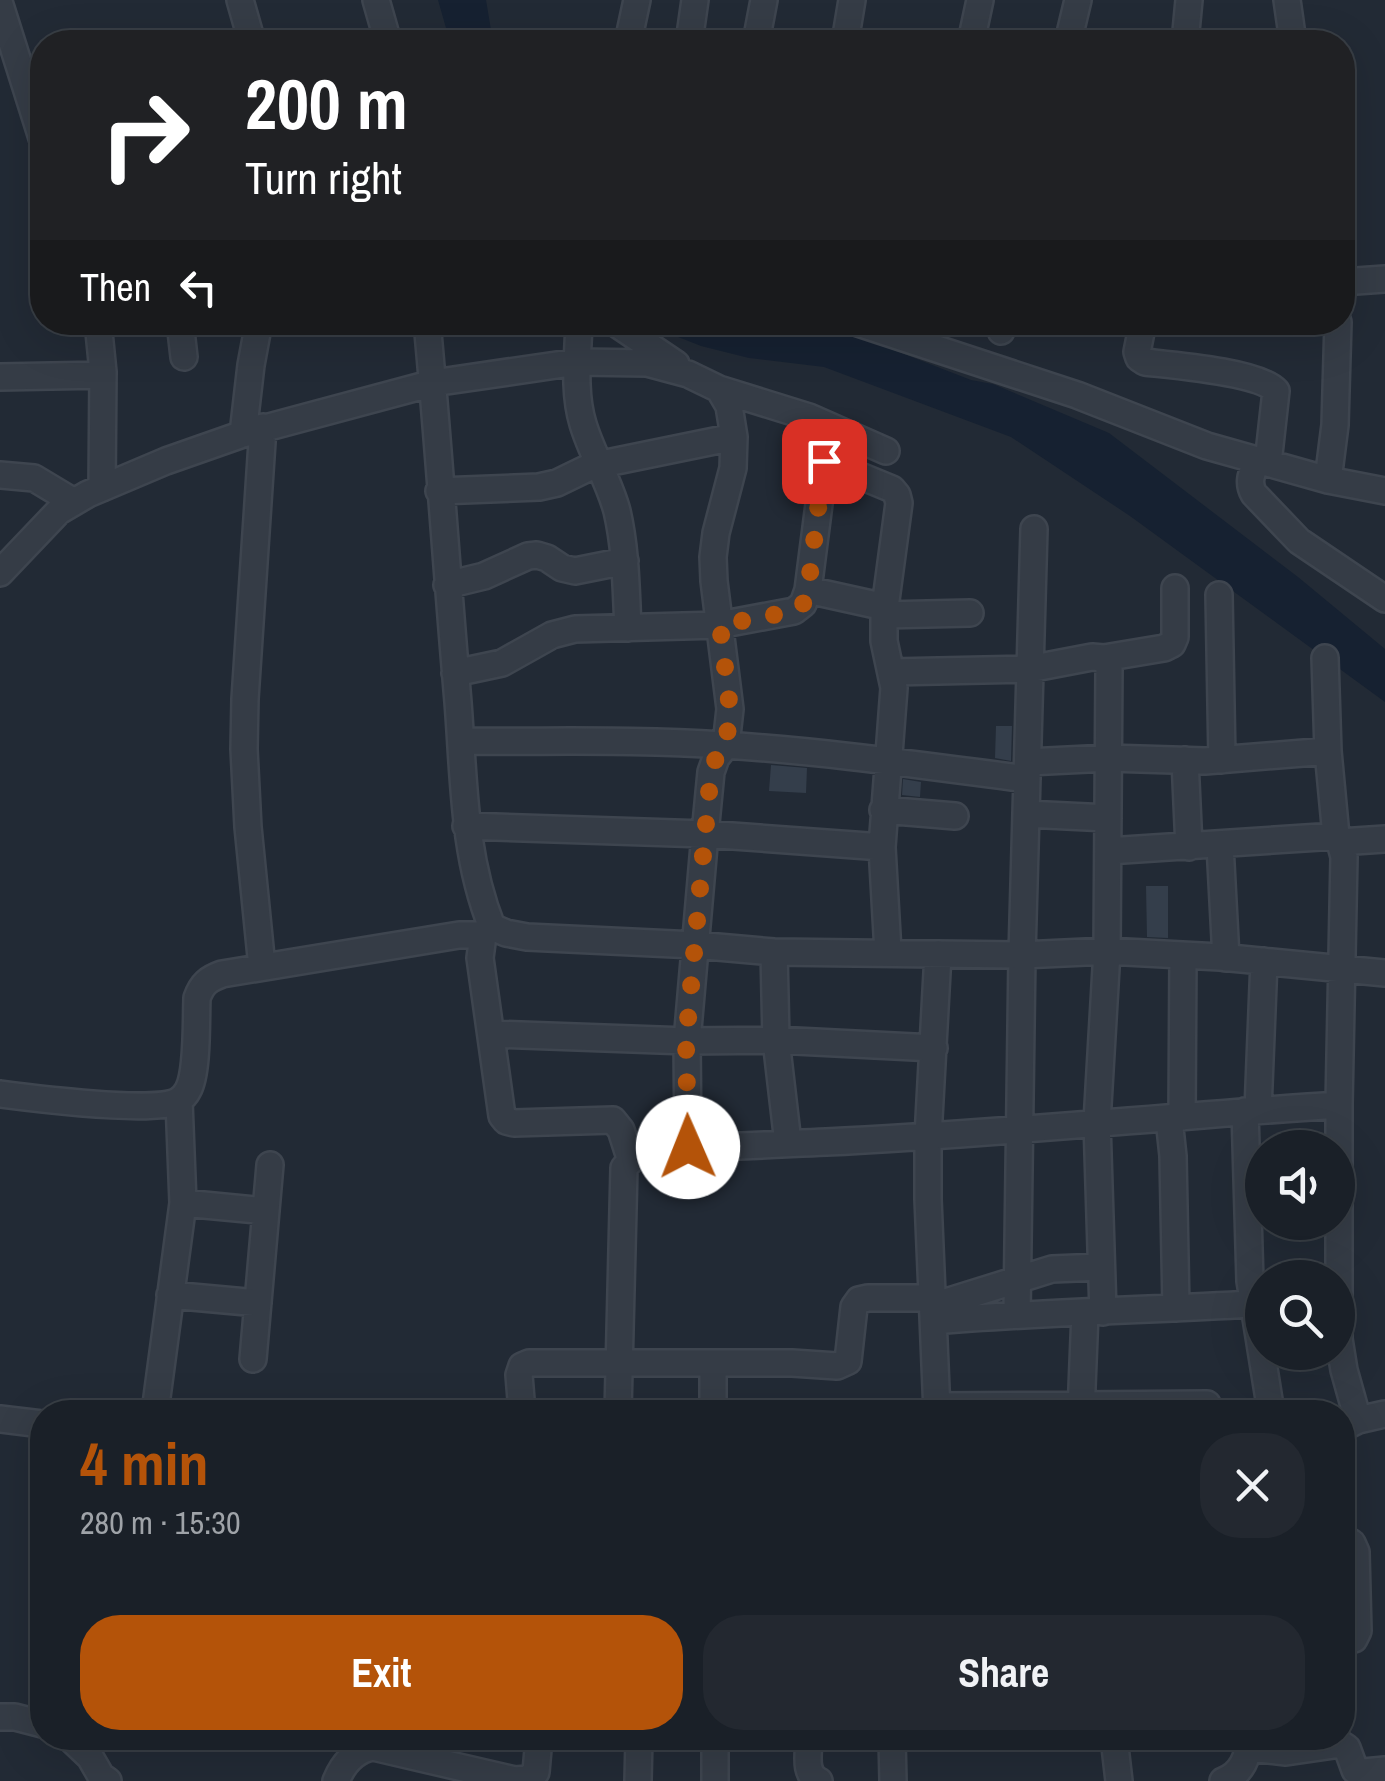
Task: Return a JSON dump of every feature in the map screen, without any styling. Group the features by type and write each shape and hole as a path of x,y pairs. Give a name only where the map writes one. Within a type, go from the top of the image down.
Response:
{"street":[{"path":"240,0 249,30"},
{"path":"376,0 385,30"},
{"path":"631,30 637,0"},
{"path":"691,30 695,0"},
{"path":"758,30 764,0"},
{"path":"847,30 852,0"},
{"path":"974,30 980,0"},
{"path":"1071,30 1078,0"},
{"path":"1186,30 1189,0"},
{"path":"1287,0 1291,30"},
{"path":"0,5 30,100"},
{"path":"1355,281 1385,279"},
{"path":"99,335 102,488"},
{"path":"181,335 184,357"},
{"path":"257,335 251,365 253,430 244,749 262,967"},
{"path":"428,335 466,826 488,931 480,958 502,1116 506,1122 613,1120 621,1130 630,1158"},
{"path":"579,335 579,407 616,507 625,561 628,628"},
{"path":"634,335 688,374"},
{"path":"908,335 1208,446 1385,492"},
{"path":"1140,335 1138,358 1145,362 1270,384 1277,400 1262,462 1250,486 1300,541 1385,599"},
{"path":"1328,480 1336,425 1338,335"},
{"path":"0,573 59,511 166,461 253,430 432,383 578,362 646,363 688,374 719,389 809,417 886,452"},
{"path":"0,377 102,375"},
{"path":"688,1147 686,1041 705,834 711,772 726,745 730,697 712,557 732,468 734,436 730,406 719,389"},
{"path":"455,673 502,663 552,636 575,629 720,625 794,611 803,604 808,590 829,426"},
{"path":"440,491 539,487 598,464 734,436"},
{"path":"824,461 898,495 884,611 884,641 894,688 882,847 888,952"},
{"path":"0,476 34,478 74,502"},
{"path":"1017,1314 1034,530"},
{"path":"447,585 484,576 528,556 548,558 575,571 625,561"},
{"path":"892,672 1029,669 1164,648 1175,637 1175,588"},
{"path":"808,590 884,611 970,613"},
{"path":"1220,595 1222,760"},
{"path":"1082,1400 1101,1267 1097,1122 1107,951 1109,667 1104,658"},
{"path":"1325,658 1328,752 1338,839 1344,857 1339,1339 1347,1400"},
{"path":"461,741 726,745 889,762 1027,770 1108,758 1222,760 1328,752"},
{"path":"1185,760 1189,847"},
{"path":"883,810 955,816"},
{"path":"1026,814 1108,818"},
{"path":"466,826 705,834 882,847"},
{"path":"1108,851 1385,839"},
{"path":"1220,845 1226,958"},
{"path":"0,1094 88,1104 166,1105 179,1101 188,1092 192,1078 198,998 209,978 488,931 527,937 774,952 1022,955 1107,951 1385,973"},
{"path":"774,952 776,1040 788,1143"},
{"path":"937,1400 928,1137 938,954"},
{"path":"1176,1308 1172,1156 1183,955"},
{"path":"1252,1260 1252,1110 1264,961"},
{"path":"491,1034 776,1040 934,1048"},
{"path":"156,1400 182,1203 179,1101"},
{"path":"618,1400 624,1168 630,1158 643,1152 928,1137 1339,1105"},
{"path":"253,1360 270,1165"},
{"path":"182,1203 266,1211"},
{"path":"933,1308 1018,1278 1067,1266 1101,1267"},
{"path":"170,1295 258,1304"},
{"path":"521,1400 522,1366 530,1364 844,1364 848,1361 854,1307 868,1298 933,1308 1017,1314 1245,1304"},
{"path":"712,1363 713,1400"},
{"path":"1263,1370 1268,1400"},
{"path":"1355,1423 1385,1414"},
{"path":"0,1419 30,1423"},
{"path":"1355,1550 1358,1632 1355,1638"},
{"path":"0,1717 30,1721"},
{"path":"336,1781 361,1750"},
{"path":"386,1750 515,1780 537,1776 538,1750"},
{"path":"638,1781 639,1750"},
{"path":"715,1750 716,1781"},
{"path":"809,1750 808,1770 819,1781"},
{"path":"892,1750 893,1781"},
{"path":"1115,1750 1119,1781"},
{"path":"1223,1781 1243,1766 1248,1750"},
{"path":"1348,1750 1355,1770 1385,1770"}],"water":[{"path":"438,0 486,0 491,30 447,30"},
{"path":"673,335 850,335 971,380 993,384 1109,433 1298,577 1385,649 1385,702 1130,516 1011,437 824,367 749,358"}],"building":[{"path":"996,726 1012,726 1011,761 995,758"},
{"path":"771,765 807,768 806,793 769,791"},
{"path":"903,779 921,782 920,797 902,795"},
{"path":"1146,886 1168,886 1168,938 1147,937"}],"route":[{"path":"688,1147 686,1041 705,834 711,772 726,745 730,709 720,625 794,611 803,604 824,461"}]}
